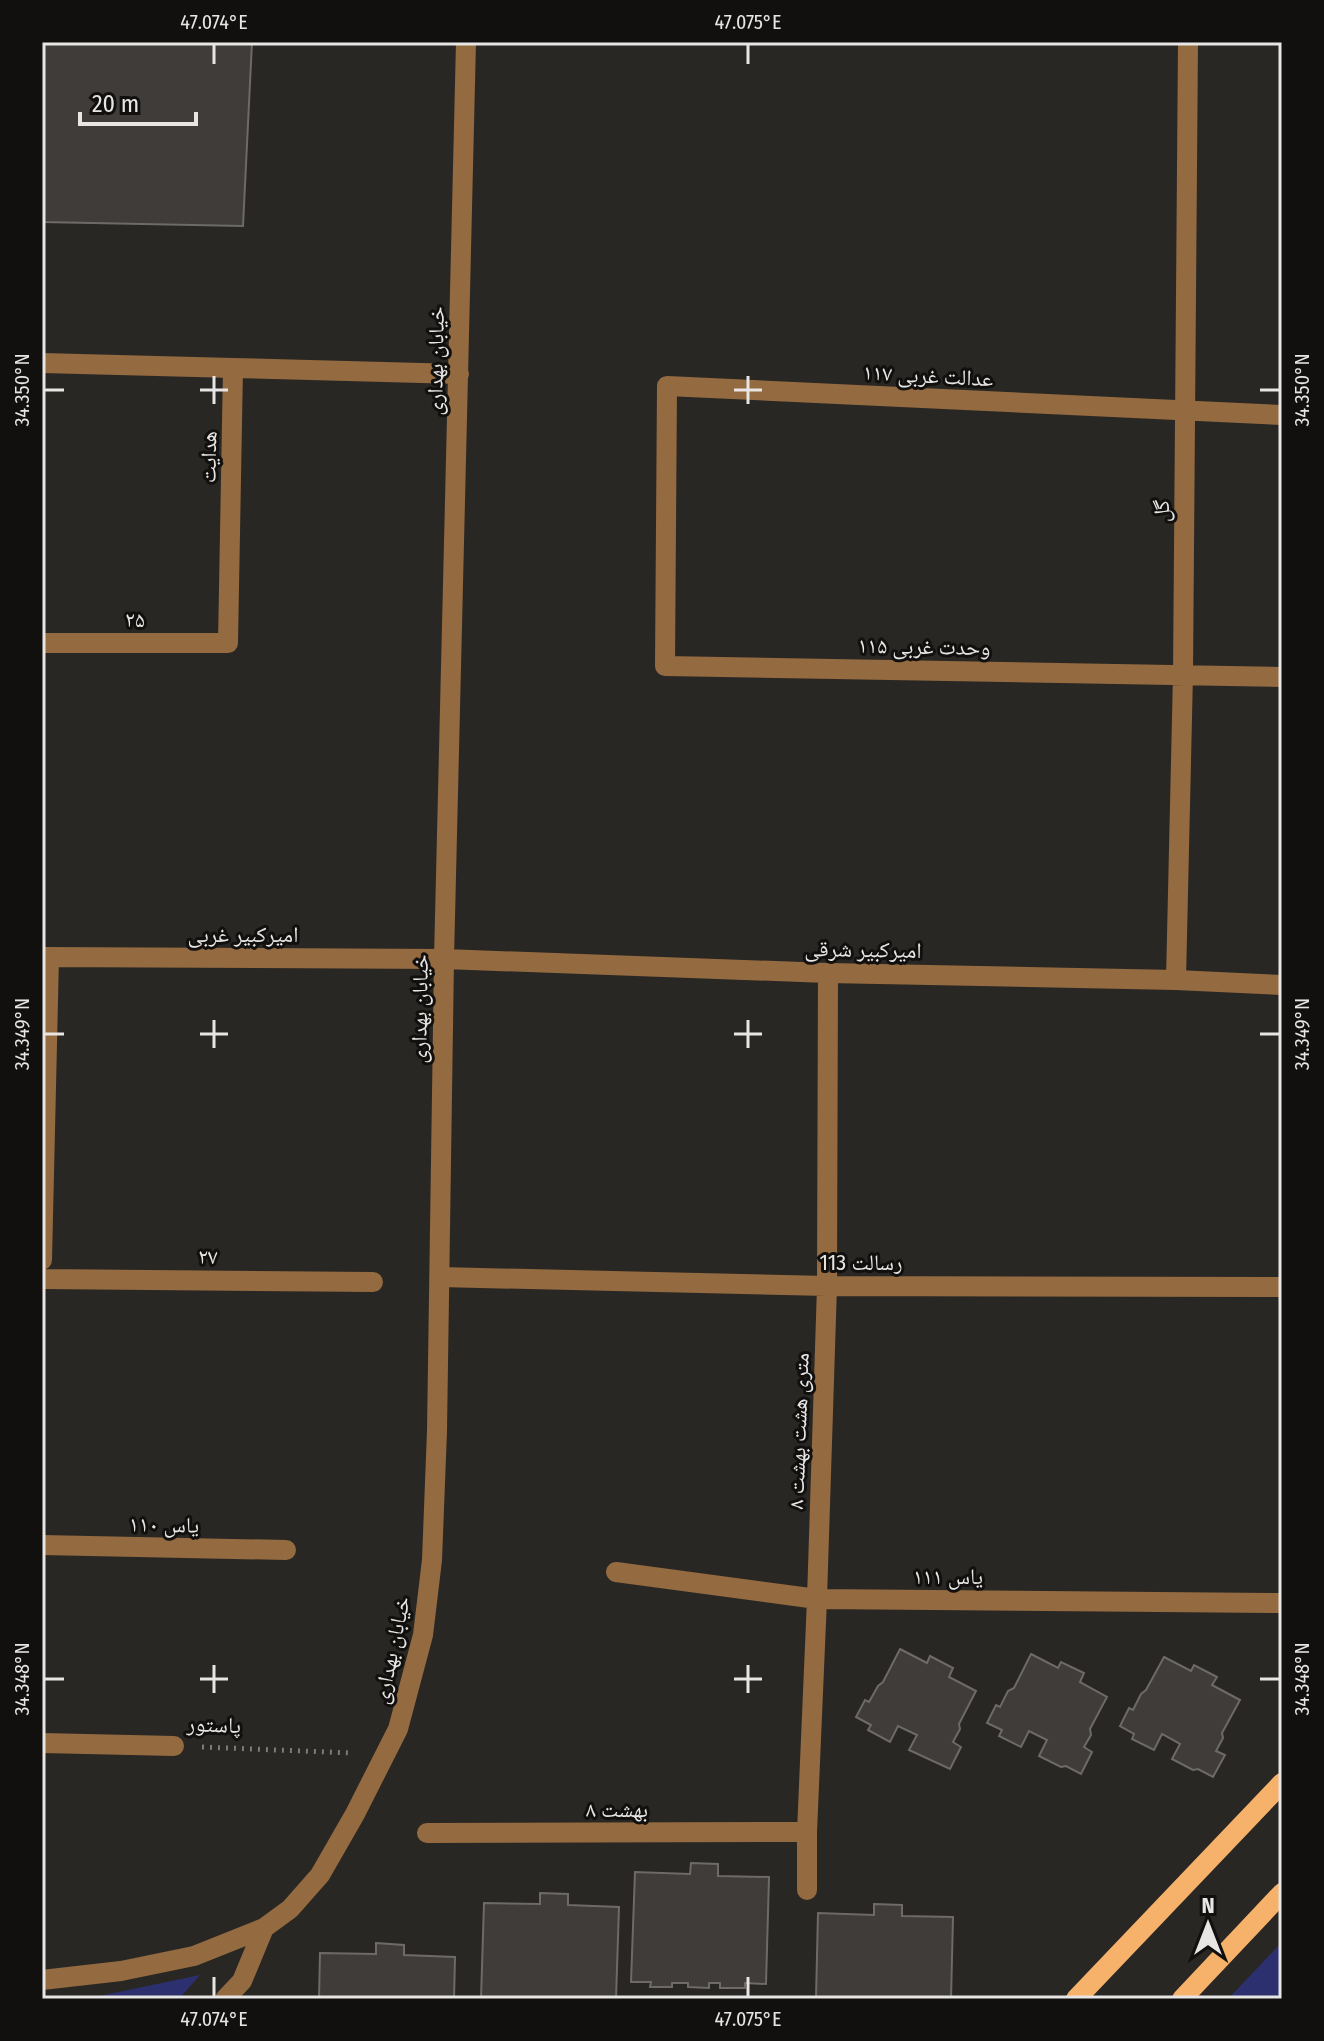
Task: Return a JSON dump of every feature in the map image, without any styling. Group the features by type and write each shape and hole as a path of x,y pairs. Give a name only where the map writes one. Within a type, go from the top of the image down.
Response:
{"main road":[{"path":"1076,1999 1282,1783"},
{"path":"1182,1999 1282,1893"}],"street":[{"name":"خیابان بهداری","path":"42,1980 121,1971 194,1956 264,1928 290,1909 320,1875 398,1729 423,1635 432,1560 440,1277 444,959 466,42"},
{"name":"گل","path":"1176,980 1183,674 1188,42"},
{"path":"42,363 459,374"},
{"name":"هدایت","path":"228,643 233,368"},
{"name":"۱۱۷ عدالت غربی","path":"665,666 667,386 1282,415"},
{"name":"۲۵","path":"42,643 228,643"},
{"name":"۱۱۵ وحدت غربی","path":"665,666 1282,677"},
{"path":"42,1260 46,957"},
{"name":"امیرکبیر غربی","path":"46,957 444,959"},
{"name":"امیرکبیر شرقی","path":"444,959 1282,985"},
{"name":"۸ متری هشت بهشت","path":"807,1890 827,1286 828,973"},
{"name":"رسالت 113","path":"440,1277 827,1286 1282,1287"},
{"name":"۲۷","path":"42,1279 373,1282"},
{"name":"یاس ۱۱۰","path":"42,1545 286,1550"},
{"name":"یاس ۱۱۱","path":"616,1572 817,1599 1282,1603"},
{"name":"پاستور","path":"42,1743 174,1746"},
{"name":"۸ بهشت","path":"427,1833 807,1832"},
{"name":"خیابان بهداری","path":"225,1999 242,1981 264,1928"}],"path":[{"name":"پاستور","path":"174,1746 385,1754"}],"shaded area":[{"path":"1282,1942 1282,1999 1228,1999"},
{"path":"200,1975 179,1999 85,1999"}],"building":[{"path":"42,42 252,42 243,226 42,222"},
{"path":"900,1649 927,1663 930,1656 953,1668 949,1677 976,1691 953,1742 961,1747 950,1769 909,1750 917,1735 898,1726 890,1742 868,1730 871,1725 856,1717 865,1700 869,1702 883,1682"},
{"path":"1031,1654 1058,1668 1061,1662 1084,1673 1080,1682 1107,1697 1090,1729 1091,1735 1084,1747 1092,1752 1081,1774 1039,1756 1047,1740 1029,1731 1021,1747 999,1736 1002,1730 987,1723 996,1705 1000,1707 1008,1691 1014,1688"},
{"path":"1164,1657 1191,1671 1194,1665 1217,1677 1212,1685 1240,1700 1222,1733 1223,1738 1216,1751 1225,1755 1213,1777 1172,1759 1180,1744 1162,1734 1154,1750 1132,1739 1134,1734 1120,1726 1129,1708 1133,1710 1146,1690"},
{"path":"691,1863 718,1864 718,1876 769,1877 766,1984 745,1983 745,1988 720,1988 720,1983 709,1983 709,1988 688,1987 688,1983 650,1987 651,1982 631,1982 635,1872 690,1874"},
{"path":"540,1893 568,1894 568,1905 619,1907 616,1999 481,1999 484,1903 540,1904"},
{"path":"874,1904 902,1905 902,1916 953,1917 951,1999 816,1999 818,1913 874,1915"},
{"path":"376,1943 404,1945 404,1955 455,1957 454,1999 319,1999 320,1953 376,1954"}]}
